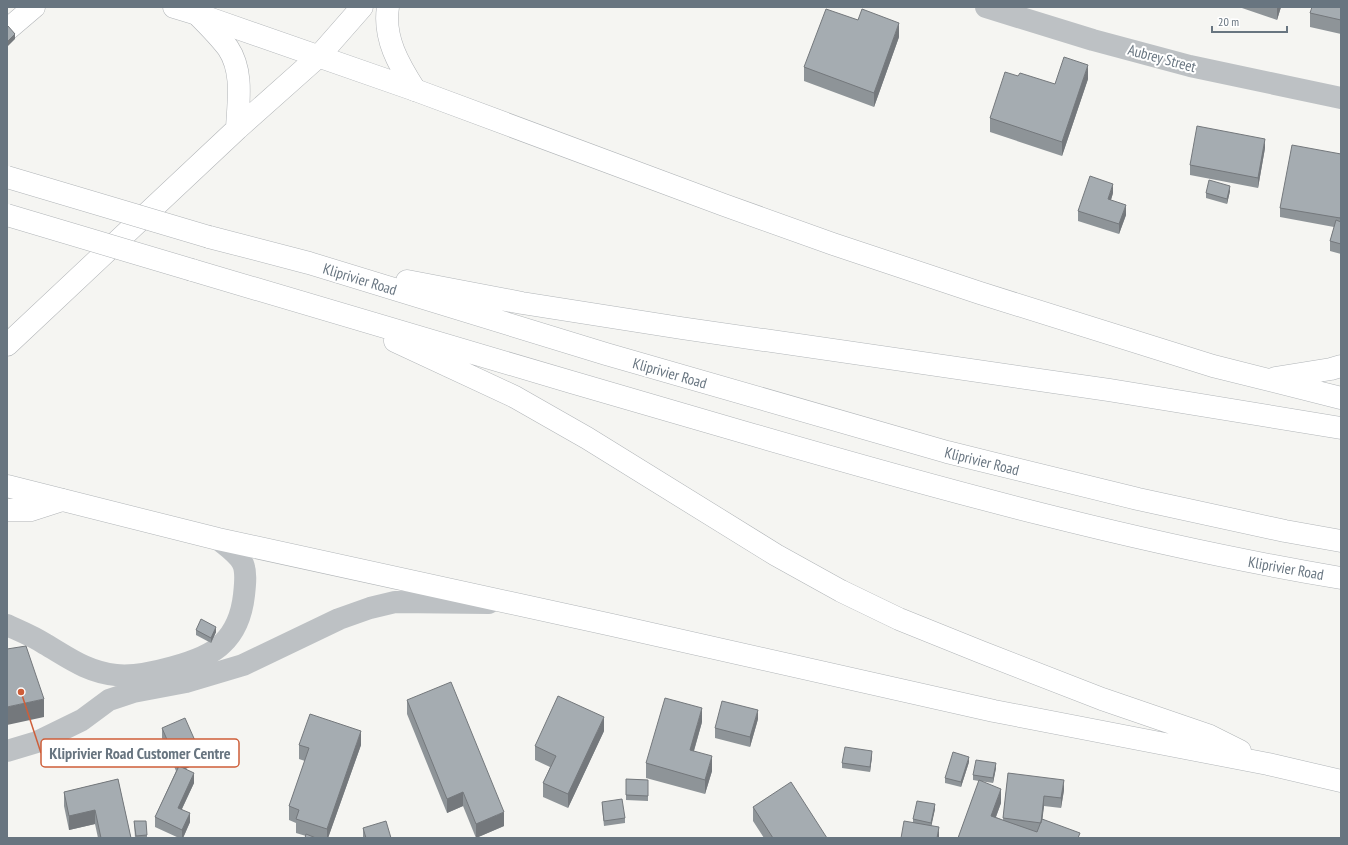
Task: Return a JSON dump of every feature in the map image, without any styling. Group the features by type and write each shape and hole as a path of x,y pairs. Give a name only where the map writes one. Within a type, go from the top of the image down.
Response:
{"main road":[{"path":"7,30 34,7"},
{"path":"7,345 237,129 319,56 362,7"},
{"path":"388,7 389,38 399,66 415,90"},
{"path":"184,10 415,90 833,244 1087,328 1213,366 1341,398"},
{"path":"184,10 218,36 229,50 237,69 239,91 237,129"},
{"name":"Kliprivier Road","path":"7,177 209,237 309,263 606,354 947,452 1138,499 1285,531 1341,541"},
{"name":"Kliprivier Road","path":"7,215 833,458 1000,504 1128,535 1273,567 1341,578"},
{"path":"309,263 522,303 1109,390 1341,428"},
{"path":"336,312 515,397 587,438 776,555 841,591 899,619 960,644 1102,699 1210,736 1268,764"},
{"path":"1266,380 1341,366"},
{"path":"7,486 218,539 994,711 1268,764 1341,781"},
{"path":"7,510 31,510 62,500"}],"street":[{"name":"Aubrey Street","path":"986,7 1093,40 1190,66 1341,98"},
{"path":"7,625 44,643 92,671 117,676 142,675 166,669 204,656 221,645 233,631 242,609 245,586 243,563 218,539"},
{"path":"7,751 37,742 82,720 109,700 133,692 186,682 243,665 339,619 370,608 395,602 512,604"}],"building":[{"path":"1312,7 1341,7 1341,20 1310,13"},
{"path":"826,9 858,20 862,9 899,23 874,93 804,67"},
{"path":"8,26 15,34 7,42 7,27"},
{"path":"1064,57 1088,65 1062,142 990,118 1005,72 1018,76 1020,73 1055,84"},
{"path":"1197,126 1265,139 1258,178 1190,165"},
{"path":"1292,145 1341,154 1340,218 1280,208"},
{"path":"1090,176 1113,184 1108,199 1126,205 1119,224 1078,211"},
{"path":"1209,180 1230,186 1227,199 1206,193"},
{"path":"1336,220 1341,222 1341,244 1330,241"},
{"path":"201,619 216,627 211,638 196,630"},
{"path":"26,646 44,699 7,707 7,649"},
{"path":"451,682 504,812 476,824 463,792 447,799 407,700"},
{"path":"558,696 604,717 568,794 543,783 556,756 535,746"},
{"path":"665,698 702,708 690,750 712,756 705,780 646,763"},
{"path":"722,701 758,710 750,737 715,728"},
{"path":"310,714 361,731 327,829 296,819 299,810 289,806 309,748 299,745"},
{"path":"185,718 200,752 177,763 162,728"},
{"path":"845,747 872,751 870,767 842,763"},
{"path":"953,752 969,757 961,782 945,778"},
{"path":"976,760 996,763 993,778 973,775"},
{"path":"179,766 194,773 178,808 190,813 182,830 155,817"},
{"path":"1008,773 1064,780 1061,798 1044,796 1041,823 1003,818"},
{"path":"118,779 131,838 101,838 95,810 69,816 64,792"},
{"path":"626,779 648,780 648,796 626,795"},
{"path":"979,780 1001,789 991,816 1037,832 1042,819 1080,833 1078,838 958,838"},
{"path":"791,782 827,838 773,838 753,807"},
{"path":"622,799 625,818 604,821 602,802"},
{"path":"917,801 935,804 931,823 913,819"},
{"path":"134,821 146,821 147,835 136,836"},
{"path":"386,821 391,838 366,838 363,828"},
{"path":"904,821 939,827 937,838 901,838"},
{"path":"306,834 316,838 305,838"}],"place":[{"name":"Kliprivier Road Customer Centre","path":"21,692"}]}
